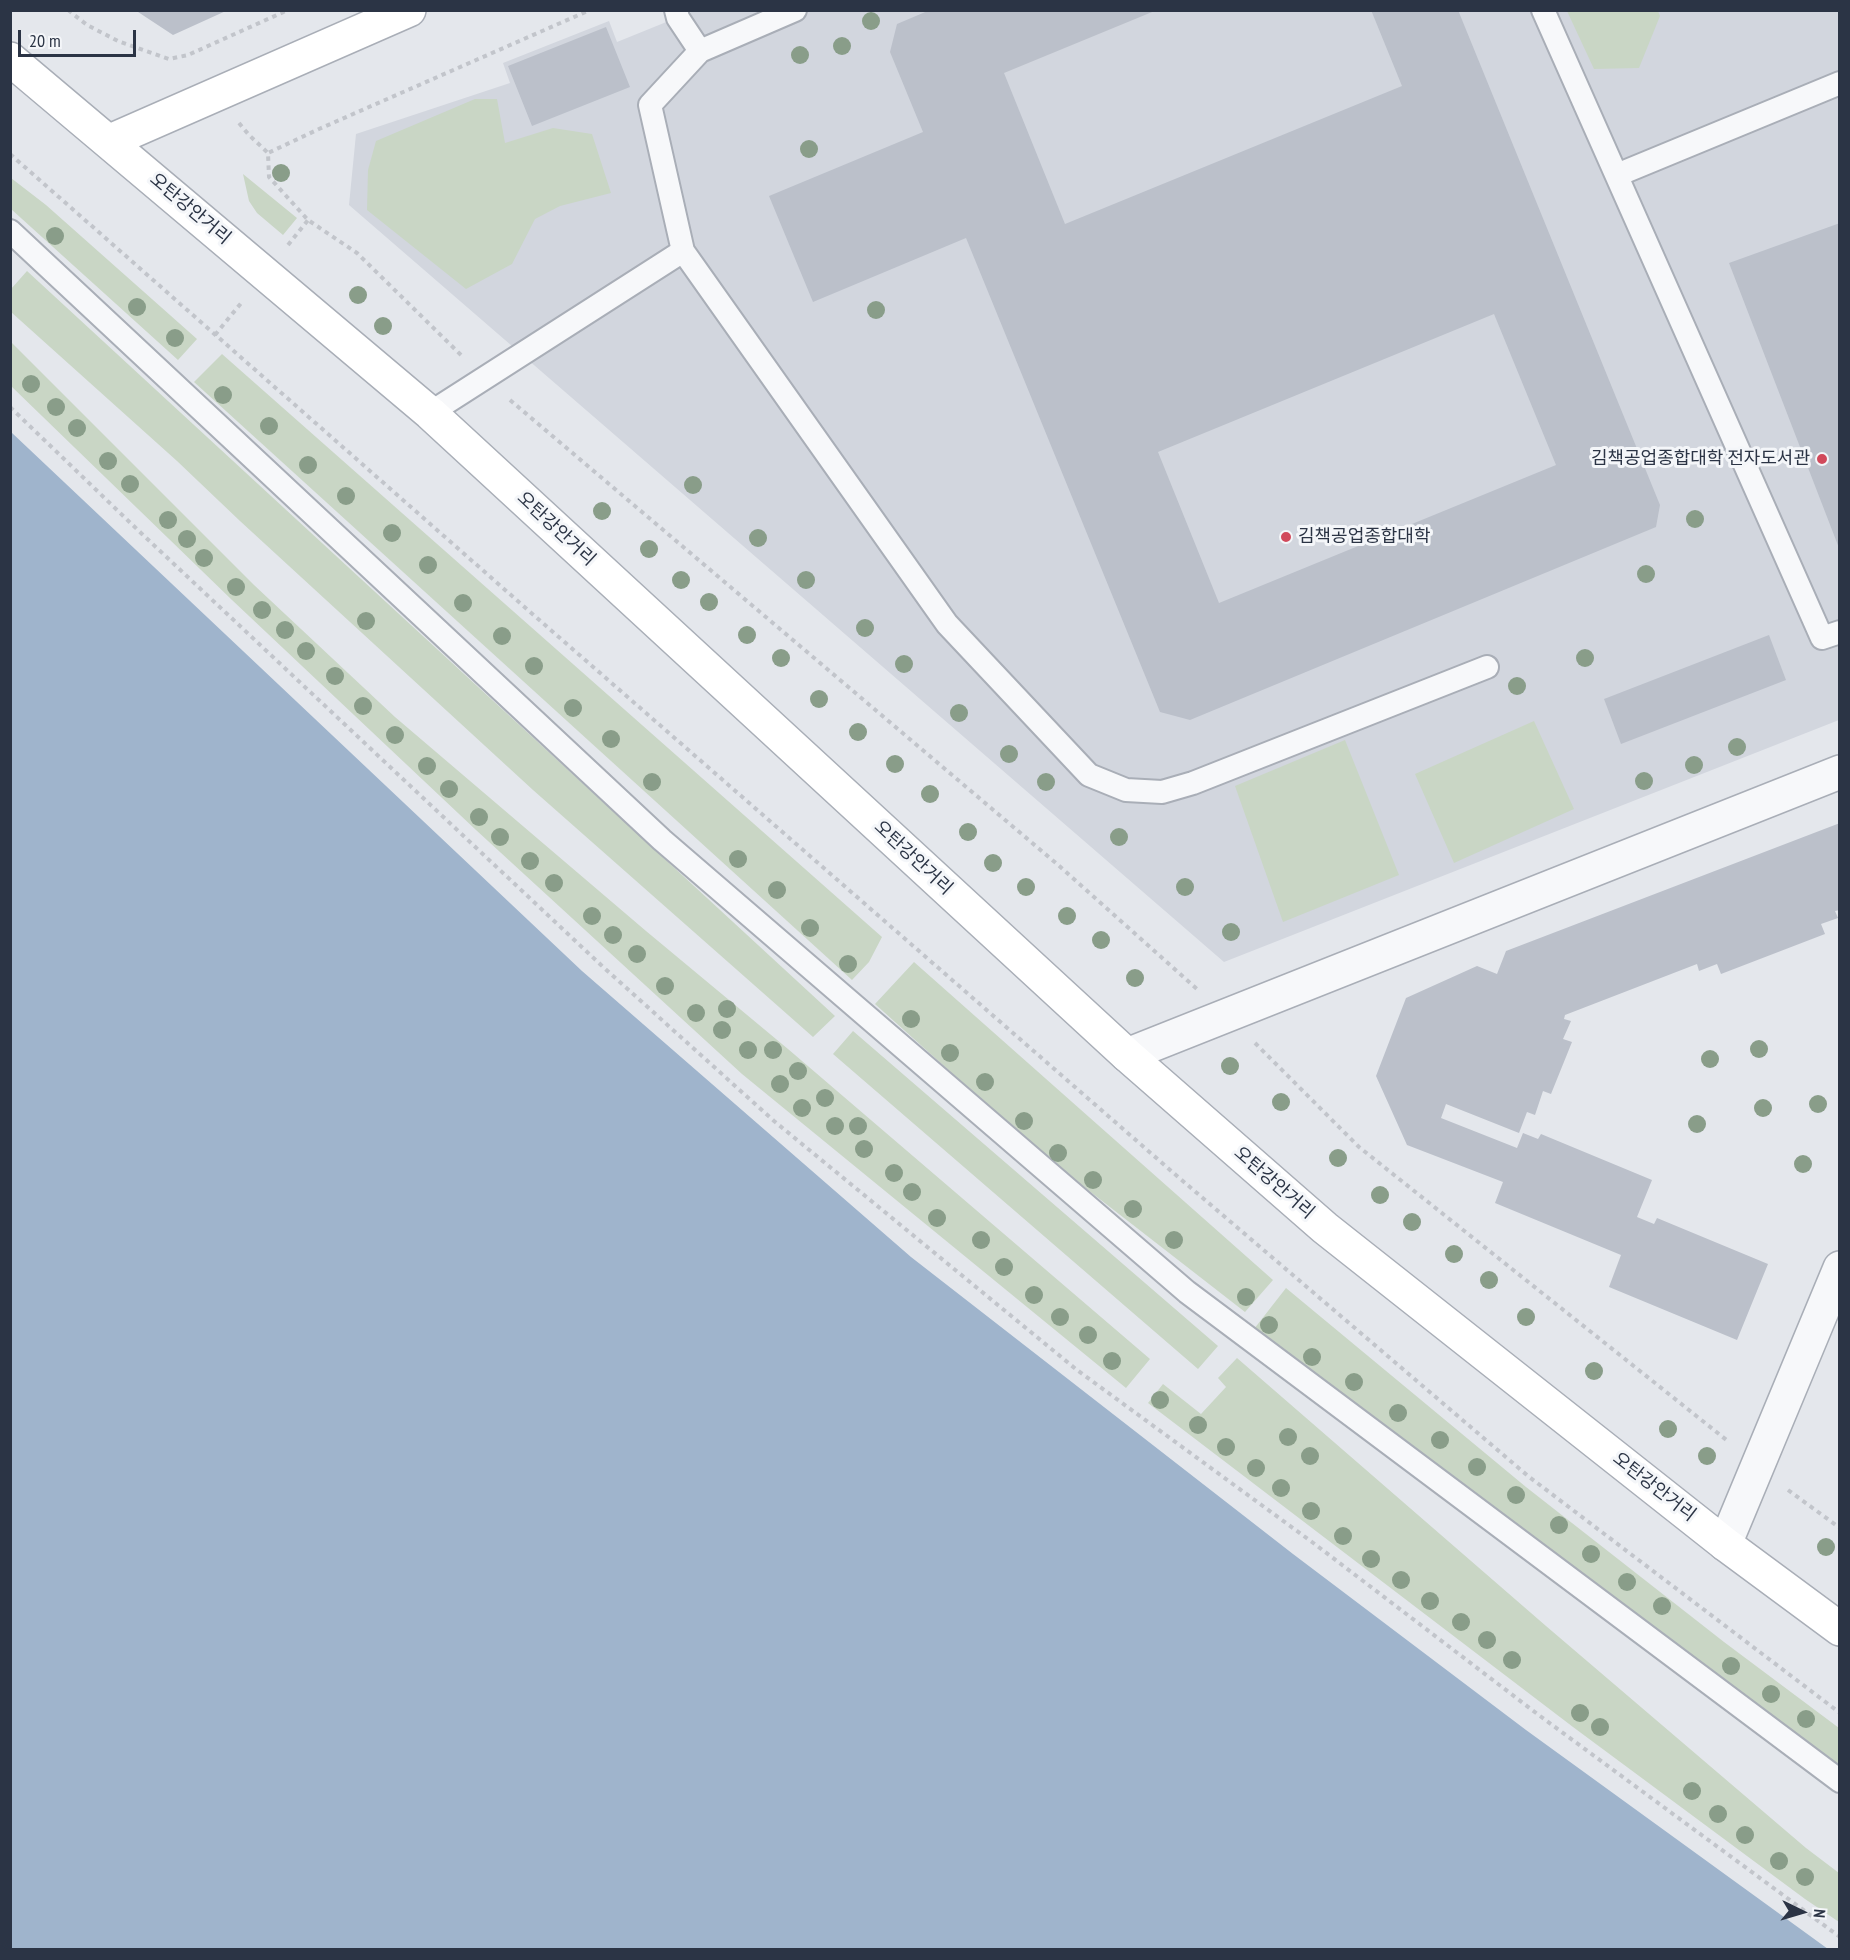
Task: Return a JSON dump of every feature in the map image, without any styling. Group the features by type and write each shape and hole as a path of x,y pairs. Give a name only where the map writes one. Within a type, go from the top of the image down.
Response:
{"main road":[{"path":"110,141 409,10"},
{"name":"오탄강안거리","path":"10,59 430,413 1127,1055 1325,1228 1725,1544 1839,1629"}],"street":[{"path":"1127,1055 1839,772"},
{"path":"1725,1544 1839,1268"}],"lane":[{"path":"676,10 678,18 700,51"},
{"path":"795,10 700,51 650,105 683,251 947,624 1089,775 1126,790 1162,792 1193,783 1487,667"},
{"path":"1543,10 1822,638 1839,632"},
{"path":"1617,175 1839,83"},
{"path":"10,231 662,840 1188,1292 1839,1781"},
{"path":"430,413 683,251"}],"path":[{"path":"68,10 87,25 118,41 169,59 188,55 288,10"},
{"path":"590,10 268,153 269,177 308,220 357,253 483,378 1057,864 1227,1015 1359,1147 1839,1528"},
{"path":"10,154 1149,1153 1483,1438 1528,1476 1839,1713"},
{"path":"10,407 592,957 774,1121 1077,1370 1303,1535 1540,1716 1839,1938"}],"shaded area":[{"name":"김책공업종합대학","path":"696,10 1839,11 1839,720 1224,962 349,205 356,134 510,83 503,63 609,21 617,42"}],"green space":[{"path":"1567,11 1658,11 1660,16 1639,68 1594,69"},
{"path":"475,99 497,99 505,143 553,128 592,134 611,193 560,206 535,219 512,264 466,289 367,210 368,170 376,141"},
{"path":"243,174 297,218 283,235 257,213 249,201"},
{"path":"11,178 46,205 197,339 178,360 11,209"},
{"path":"27,271 835,1016 813,1037 533,790 177,461 11,312 11,289"},
{"path":"11,342 254,585 395,717 1150,1359 1126,1388 742,1074 476,830 232,600 11,386"},
{"path":"222,354 882,937 869,962 852,980 194,382"},
{"path":"1534,721 1574,809 1454,863 1415,774"},
{"path":"1345,740 1399,875 1283,922 1235,786"},
{"path":"914,962 1273,1280 1245,1312 1043,1155 875,1004"},
{"path":"853,1031 1218,1346 1198,1369 833,1054"},
{"path":"1286,1288 1526,1487 1724,1642 1839,1728 1839,1765 1254,1329"},
{"path":"1237,1358 1546,1626 1806,1848 1839,1873 1839,1922 1573,1727 1148,1403 1163,1384 1201,1414 1226,1387 1218,1378"}],"water":[{"path":"11,432 582,971 911,1257 1293,1554 1526,1730 1828,1949 11,1949"}],"building":[{"path":"135,10 228,10 173,35"},
{"path":"930,10 1157,10 1004,73 1065,224 1402,86 1371,10 1458,10 1660,505 1656,527 1190,720 1160,712 966,238 813,302 769,196 923,132 890,52 897,24","holes":["1494,314 1556,465 1219,603 1158,452"]},
{"path":"606,27 630,87 532,126 508,66"},
{"name":"김책공업종합대학 전자도서관","path":"1840,223 1840,548 1839,548 1729,263"},
{"path":"1769,635 1786,680 1621,744 1604,699"},
{"path":"1840,823 1840,910 1835,911 1838,918 1821,924 1825,934 1721,974 1717,964 1699,971 1697,964 1565,1015 1564,1019 1571,1021 1563,1039 1572,1042 1551,1094 1543,1091 1535,1115 1527,1112 1519,1133 1446,1104 1441,1118 1517,1148 1523,1133 1538,1139 1541,1134 1652,1180 1637,1217 1654,1224 1657,1218 1768,1264 1737,1340 1609,1287 1621,1255 1495,1203 1503,1182 1407,1145 1376,1076 1406,998 1477,966 1497,974 1506,951"}],"place":[{"name":"김책공업종합대학 전자도서관","path":"1822,459"},
{"name":"김책공업종합대학","path":"1286,537"}]}
